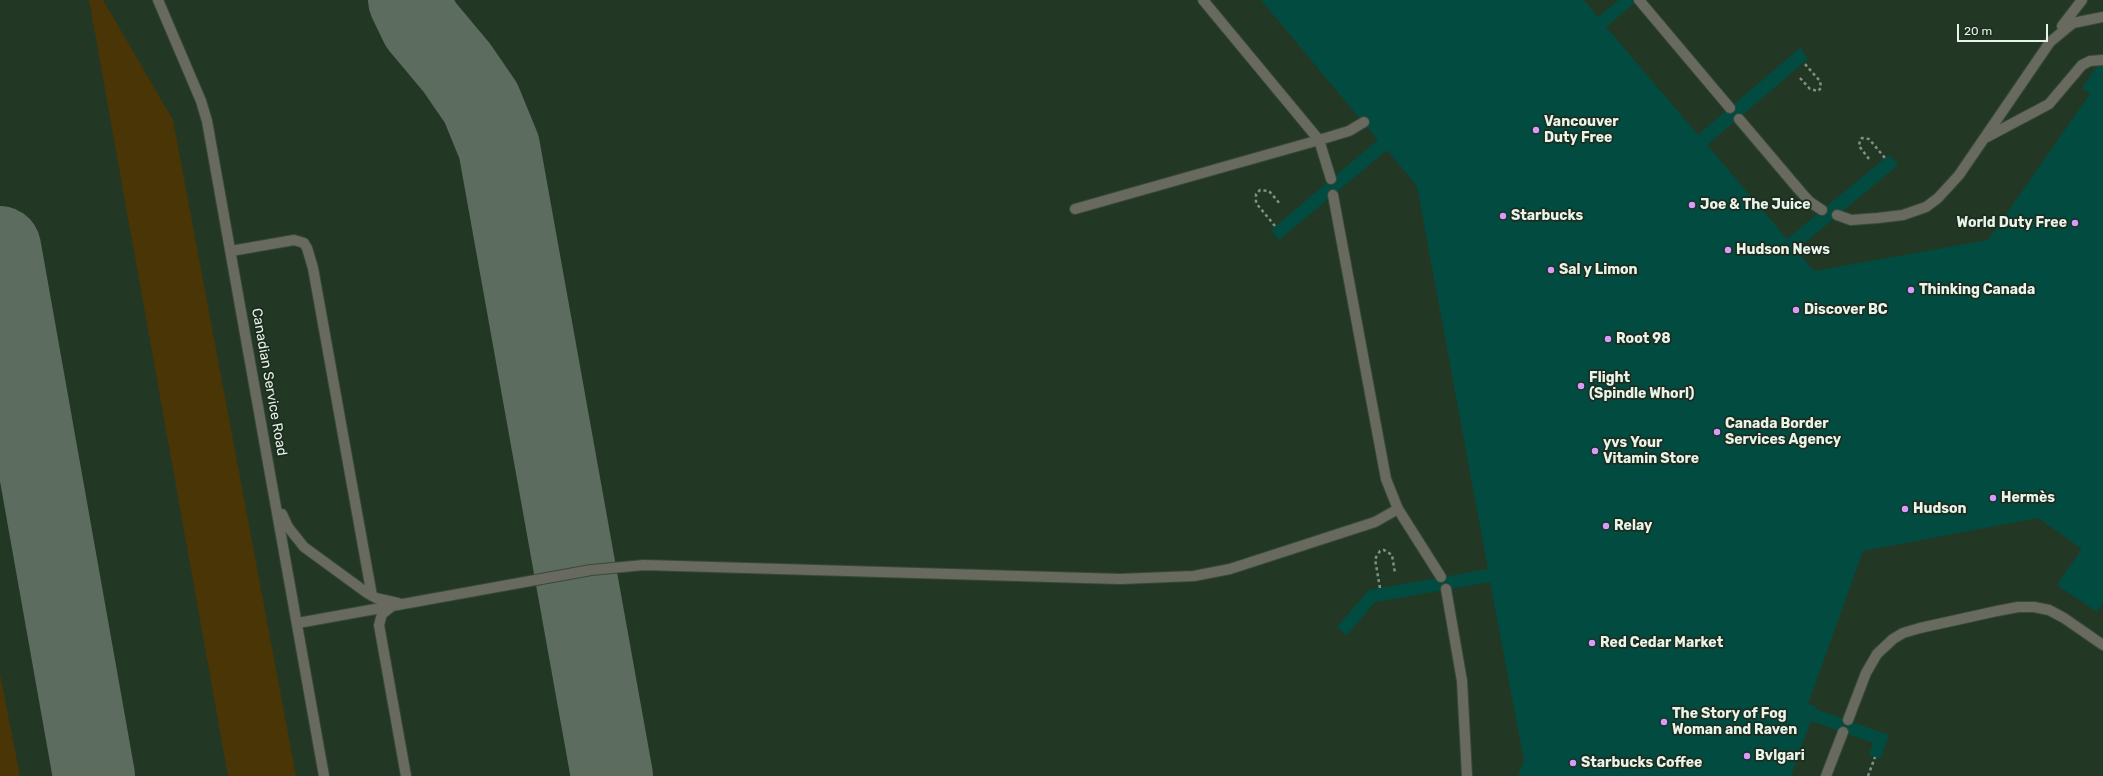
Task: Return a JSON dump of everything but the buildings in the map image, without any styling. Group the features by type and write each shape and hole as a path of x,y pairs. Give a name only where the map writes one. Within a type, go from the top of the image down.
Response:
{"lane":[{"name":"Canadian Service Road","path":"158,0 201,101 207,121 324,776"},
{"path":"1203,0 1319,140 1331,179"},
{"path":"1640,0 1730,108"},
{"path":"1837,215 1851,220 1903,215 1926,207 1950,187 2050,42 2082,0"},
{"path":"2050,42 2072,23 2103,16"},
{"path":"1985,138 2049,104 2082,65 2102,60"},
{"path":"1739,118 1800,191 1810,202 1822,210"},
{"path":"1075,208 1319,140 1349,131 1364,122"},
{"path":"1333,195 1384,470 1391,496 1442,577"},
{"path":"231,251 294,240 304,243 307,248 313,268 372,596"},
{"path":"275,495 288,527 304,547 372,596 395,603 408,603"},
{"path":"298,624 591,570 644,565 1120,579 1194,576 1230,569 1375,522 1398,509"},
{"path":"1446,589 1462,681 1467,776"},
{"path":"392,606 382,614 379,625 406,776"},
{"path":"1848,720 1866,673 1877,654 1893,639 1903,633 1997,611 2018,607 2034,607 2049,610 2064,618 2103,645"},
{"path":"1826,776 1843,732"}],"path":[{"path":"1800,78 1810,89 1818,91 1821,88 1820,81 1804,63"},
{"path":"1869,159 1859,146 1862,138 1869,139 1885,158"},
{"path":"1275,226 1256,203 1256,194 1260,190 1269,191 1281,205"},
{"path":"1380,588 1375,559 1380,551 1384,550 1392,555 1395,573"},
{"path":"1868,776 1875,757"}],"shaded area":[{"path":"0,0 2103,0 2103,776 0,776"},
{"path":"89,0 103,0 173,120 296,776 228,776"},
{"path":"0,674 20,776 0,776"}],"taxiway":[{"path":"409,0 421,25 457,68 481,103 499,147 612,776"},
{"path":"0,247 94,776"}],"place":[{"name":"Vancouver Duty Free","path":"1536,130"},
{"name":"Joe & The Juice","path":"1692,205"},
{"name":"Starbucks","path":"1503,216"},
{"name":"World Duty Free","path":"2075,223"},
{"name":"Hudson News","path":"1728,250"},
{"name":"Sal y Limon","path":"1551,270"},
{"name":"Thinking Canada","path":"1911,290"},
{"name":"Discover BC","path":"1796,310"},
{"name":"Root 98","path":"1608,339"},
{"name":"Flight (Spindle Whorl)","path":"1581,386"},
{"name":"Canada Border Services Agency","path":"1717,432"},
{"name":"yvs Your Vitamin Store","path":"1595,451"},
{"name":"Hermès","path":"1993,498"},
{"name":"Hudson","path":"1905,509"},
{"name":"Relay","path":"1606,526"},
{"name":"Red Cedar Market","path":"1592,643"},
{"name":"The Story of Fog Woman and Raven","path":"1664,722"},
{"name":"Bvlgari","path":"1747,756"},
{"name":"Starbucks Coffee","path":"1573,763"}]}
